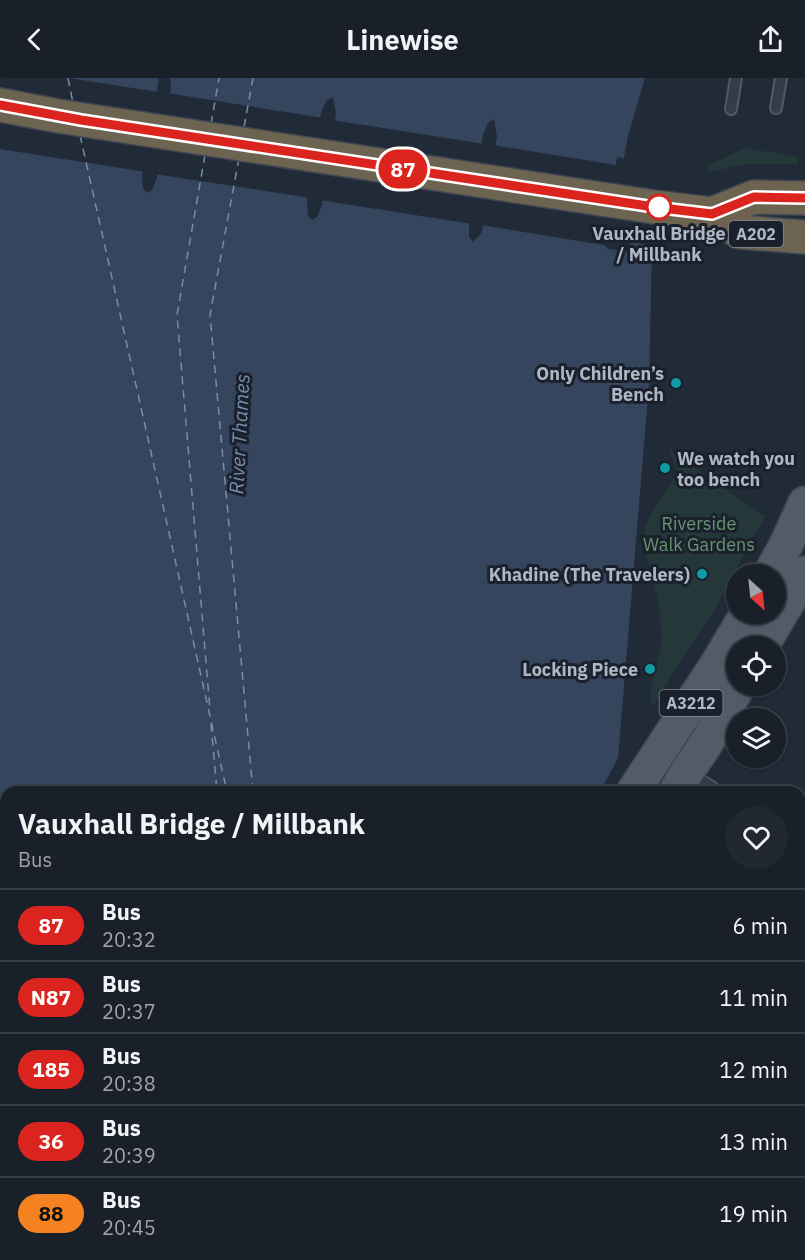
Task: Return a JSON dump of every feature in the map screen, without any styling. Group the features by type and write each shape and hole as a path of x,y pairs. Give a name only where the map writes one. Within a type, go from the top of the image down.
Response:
{"highway":[{"name":"A202","path":"0,105 104,123 712,214 740,232 805,237"},
{"name":"A202","path":"712,214 754,197 805,198"}],"main road":[{"path":"767,636 795,581 786,545 805,503"},
{"name":"A3212","path":"637,786 741,624"},
{"name":"A3212","path":"690,786 717,720 733,696"}],"lane":[{"path":"731,109 736,78"},
{"path":"776,108 781,78"}],"green space":[{"path":"745,148 799,157 797,164 746,164 710,172 707,166"},
{"name":"Riverside Walk Gardens","path":"669,450 765,516 739,564 726,564 726,588 652,707 652,682 660,649 660,612 643,540 652,512 677,470"}],"water":[{"name":"River Thames","path":"5,78 159,78 142,176 143,188 147,193 152,190 157,178 171,88 170,78 645,78 628,136 609,236 652,243 649,385 618,758 603,786 0,786 0,115","holes":["333,97 336,114 322,205 317,217 312,220 308,215 307,202 321,112 327,100","494,119 497,137 483,227 481,234 473,242 469,237 469,224 483,135 488,123"]}],"pier":[{"path":"2,78 69,78 158,92 146,172 0,149"},
{"path":"167,93 323,118 311,198 154,174"},
{"path":"332,120 484,144 472,224 320,200"},
{"path":"492,145 616,165 617,157 627,159 613,234 653,240 655,246 631,242 629,252 608,249 604,245 480,225"}],"ferry route":[{"path":"68,78 73,103"},
{"path":"211,124 219,78"},
{"path":"244,127 253,78"},
{"path":"80,135 226,786"},
{"path":"205,155 177,315 210,710"},
{"path":"239,158 210,315 252,786"},
{"path":"211,724 216,786"}],"bus line":[{"name":"87","path":"0,105 81,120 712,214 754,197 805,198"}],"place":[{"name":"Vauxhall Bridge / Millbank","path":"659,207"},
{"name":"Only Children’s Bench","path":"676,383"},
{"name":"We watch you too bench","path":"665,468"},
{"name":"Khadine (The Travelers)","path":"702,574"},
{"name":"Locking Piece","path":"650,669"}]}
